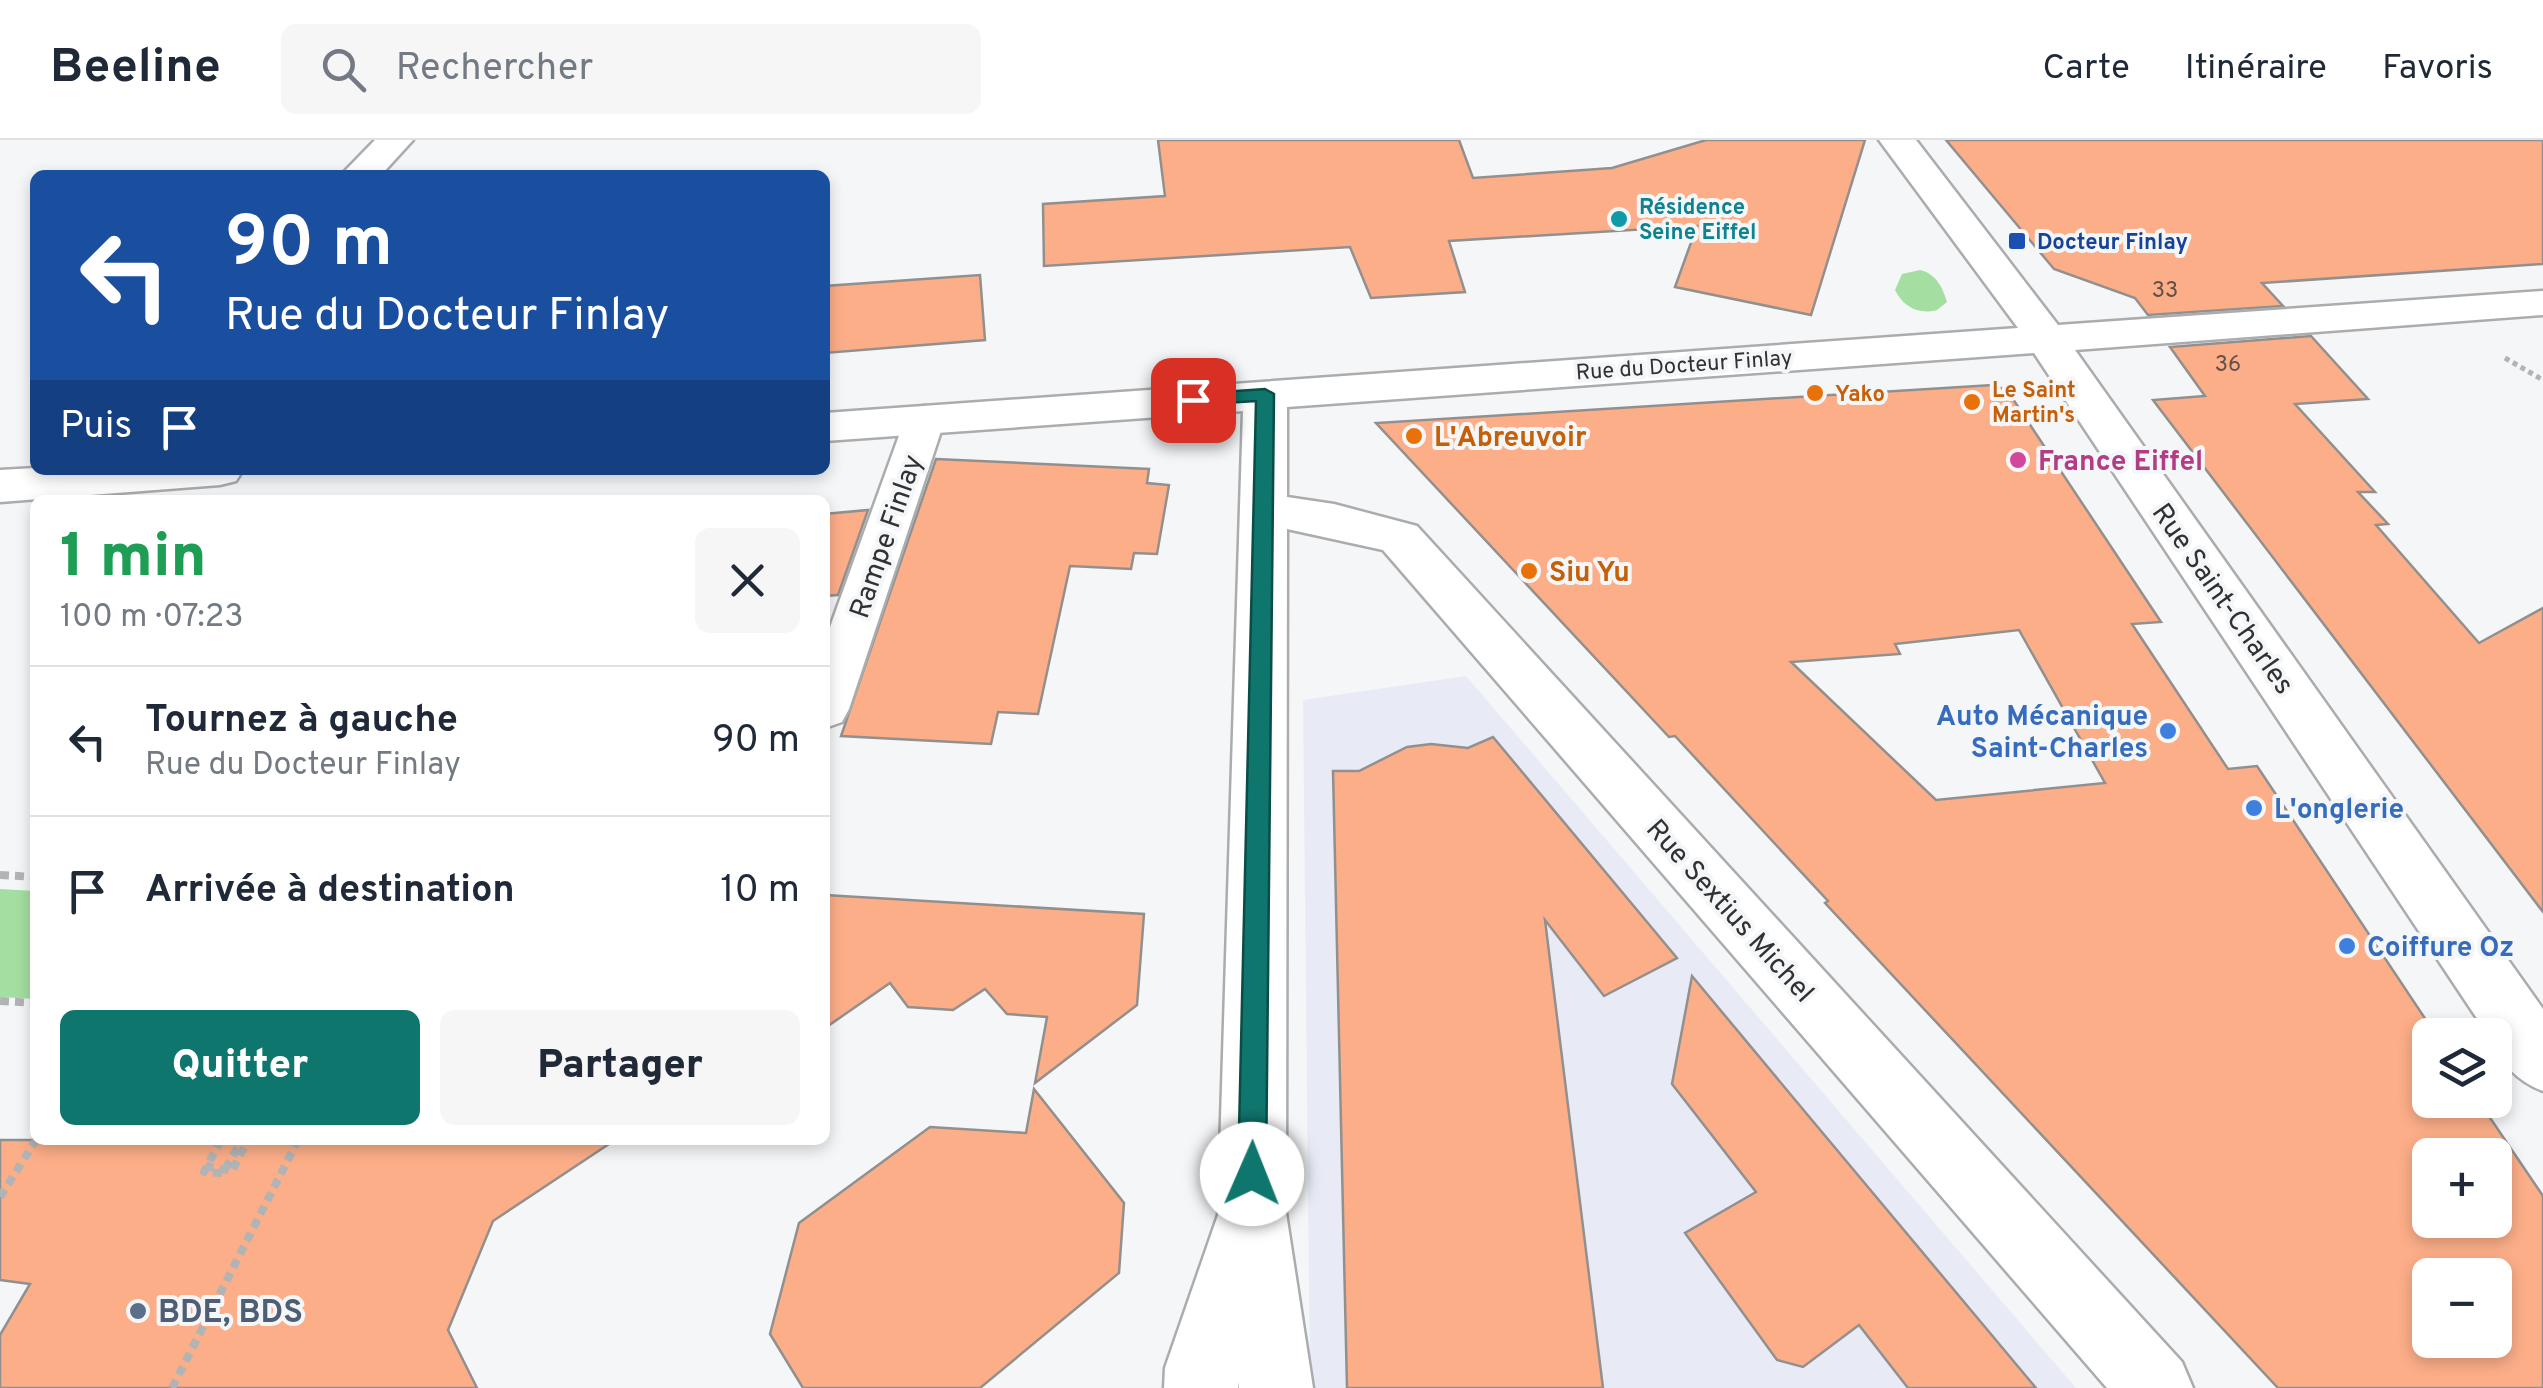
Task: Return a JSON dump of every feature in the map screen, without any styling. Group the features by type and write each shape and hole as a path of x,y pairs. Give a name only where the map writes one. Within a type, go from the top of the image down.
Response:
{"street":[{"path":"365,170 395,140"},
{"name":"Rue Saint-Charles","path":"1897,140 2045,338 2543,1062"},
{"name":"Rue du Docteur Finlay","path":"830,426 2543,303"},
{"path":"1265,394 1252,1213 1276,1388"},
{"name":"Rampe Finlay","path":"830,695 925,419"},
{"path":"0,486 84,475"},
{"name":"Rue Sextius Michel","path":"1262,509 1334,520 1400,538 2156,1388"},
{"path":"1200,1388 1202,1368 1252,1213"}],"path":[{"path":"0,874 30,877"},
{"path":"0,1001 30,1003"},
{"path":"0,1197 33,1145"},
{"path":"219,1145 204,1172 223,1173 242,1145"},
{"path":"172,1388 295,1145"}],"shaded area":[{"path":"1466,676 2076,1388 1310,1388 1303,700"}],"green space":[{"path":"1920,270 1934,278 1943,291 1947,302 1937,310 1912,308 1895,290 1902,274"},
{"path":"0,889 30,891 30,999 0,997"}],"building":[{"path":"1158,140 1459,140 1473,178 1612,168 1706,140 1865,140 1811,315 1675,287 1697,226 1449,241 1465,292 1371,298 1350,247 1044,266 1043,204 1165,196"},
{"path":"1946,140 2543,140 2543,264 2262,283 2283,306 2148,315 2135,298 2054,269"},
{"path":"980,275 985,340 830,353 830,286"},
{"path":"2311,336 2368,399 2295,404 2375,492 2358,492 2388,524 2376,525 2479,643 2543,608 2543,912 2153,400 2205,396 2170,347"},
{"path":"1993,385 2007,390 2161,622 2132,624 2228,769 2257,766 2425,1018 2412,1018 2412,1118 2490,1118 2504,1138 2412,1138 2412,1238 2512,1238 2512,1150 2543,1196 2543,1388 2278,1388 1825,903 1828,901 1675,736 1669,737 1376,423","holes":["2019,630 2105,783 1936,800 1791,662 1900,654 1895,644"]},
{"path":"936,459 1149,469 1147,483 1169,485 1157,554 1134,553 1131,569 1070,566 1038,714 998,712 991,744 841,736"},
{"path":"868,510 838,595 830,596 830,514"},
{"path":"1493,737 1677,958 1604,996 1545,920 1603,1388 1347,1388 1333,771 1359,771 1407,747 1431,744 1468,748"},
{"path":"830,895 1144,914 1137,1005 1035,1083 1047,1017 1007,1014 985,989 953,1010 908,1007 890,983 830,1025"},
{"path":"1692,976 2036,1388 1908,1388 1859,1325 1803,1367 1777,1360 1685,1233 1756,1192 1672,1084"},
{"path":"1034,1089 1124,1203 1119,1273 980,1388 803,1388 770,1334 799,1223 930,1127 1026,1133"},
{"path":"0,1140 30,1140 30,1145 607,1145 493,1221 448,1330 477,1388 0,1388 0,1335 30,1284 0,1280"}],"place":[{"name":"Résidence Seine Eiffel","path":"1619,219"},
{"name":"Docteur Finlay","path":"2017,241"},
{"name":"Yako","path":"1815,393"},
{"name":"Le Saint Martin's","path":"1972,402"},
{"name":"L'Abreuvoir","path":"1414,436"},
{"name":"France Eiffel","path":"2018,460"},
{"name":"Siu Yu","path":"1529,571"},
{"name":"Auto Mécanique Saint-Charles","path":"2168,731"},
{"name":"L'onglerie","path":"2254,808"},
{"name":"Coiffure Oz","path":"2347,946"},
{"name":"BDE, BDS","path":"138,1311"}],"route":[{"path":"1193,400 1265,394 1252,1174"}]}
